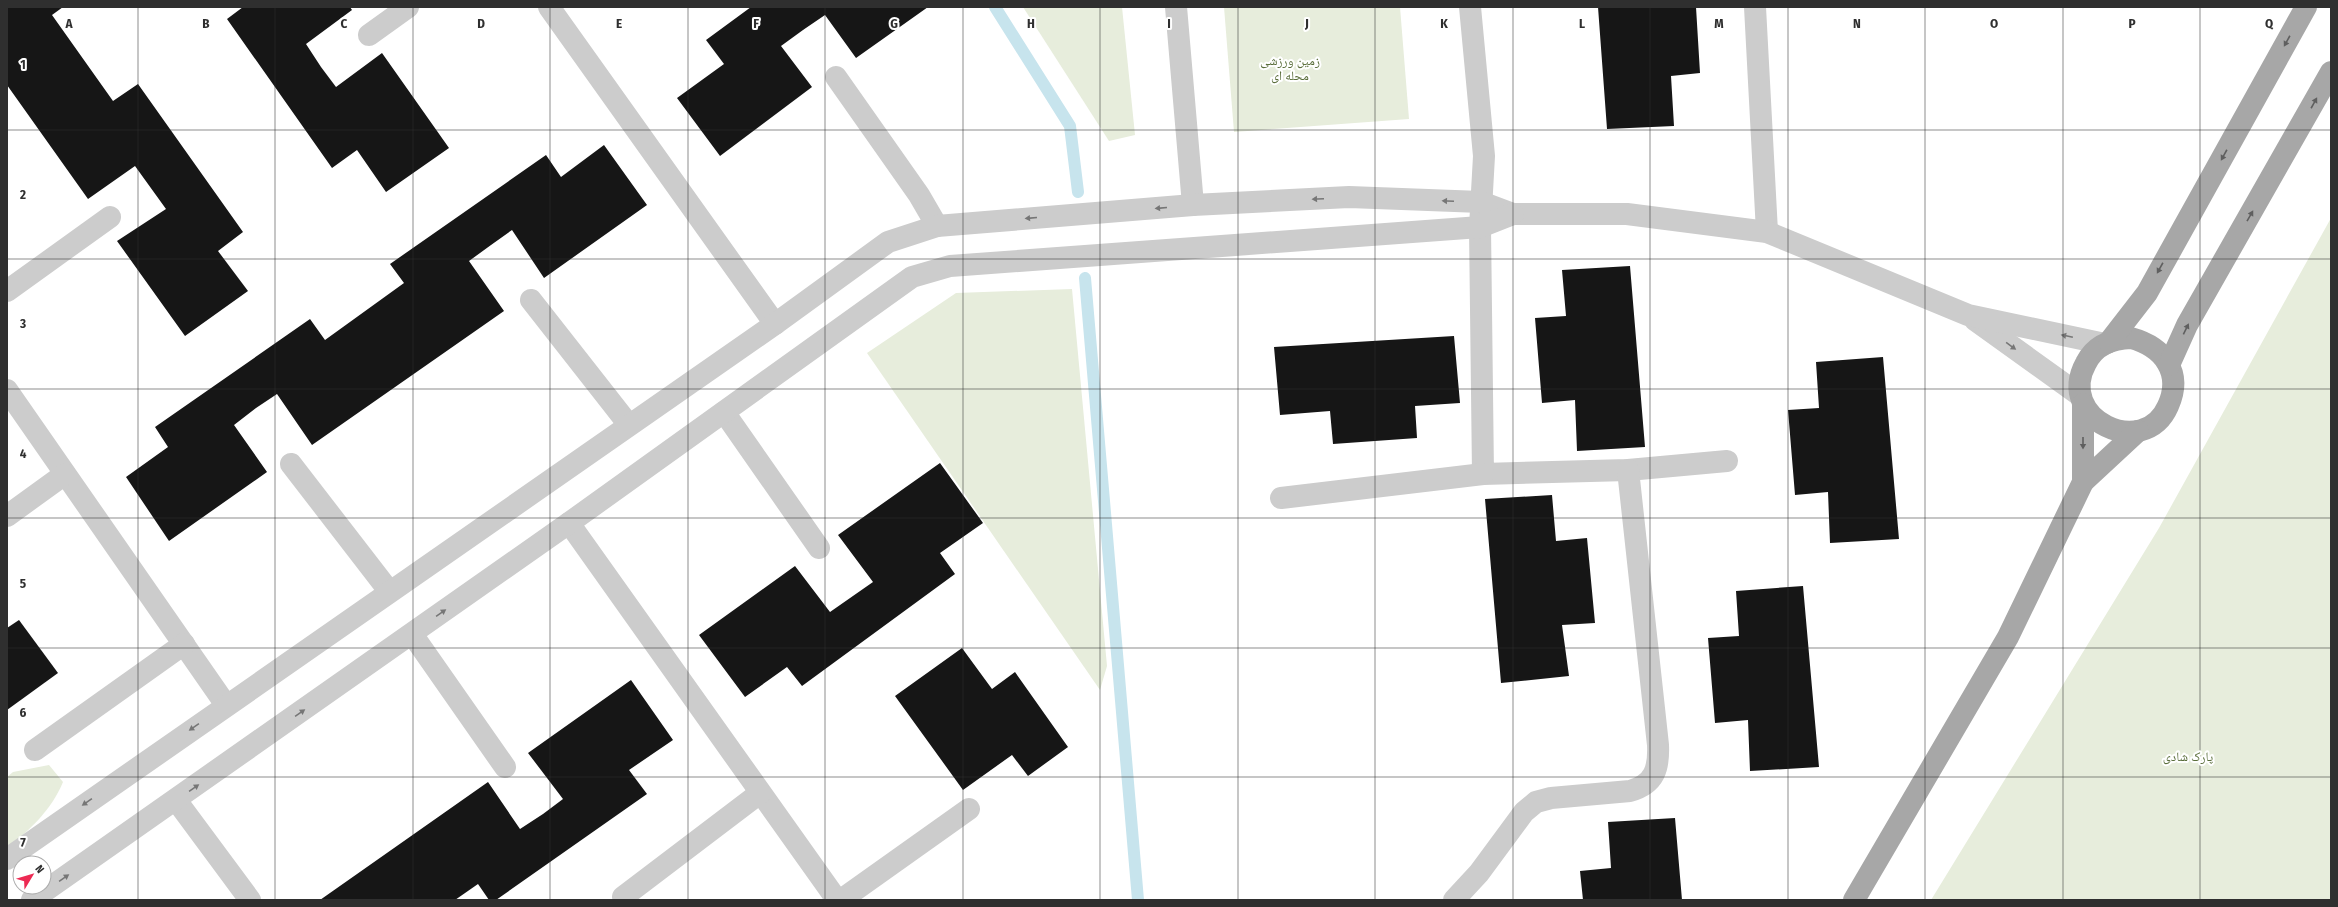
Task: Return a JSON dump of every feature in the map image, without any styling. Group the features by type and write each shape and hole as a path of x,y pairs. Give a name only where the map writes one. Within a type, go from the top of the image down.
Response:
{"main road":[{"path":"2107,343 2147,293 2302,11"},
{"path":"2169,365 2187,325 2331,72"},
{"path":"1854,900 2008,637 2083,482 2138,431 2158,421 2168,408 2173,394 2173,379 2169,365 2159,351 2146,342 2131,338 2115,339 2090,356 2082,369 2081,399 2083,482"},
{"path":"2081,399 2100,424 2114,431 2138,431"}],"street":[{"path":"370,35 408,7"},
{"path":"549,7 775,324"},
{"path":"1176,7 1193,205"},
{"path":"1470,7 1484,156 1480,227 1483,474"},
{"path":"1756,7 1767,232"},
{"path":"836,77 919,195 937,226"},
{"path":"7,859 389,591 775,324 888,242 937,226 1193,205 1349,197 1481,202 1513,214 1627,214 1767,232 1968,315 2107,343"},
{"path":"32,900 569,523 912,277 950,266 1480,227 1513,214"},
{"path":"7,292 110,217"},
{"path":"531,300 629,425"},
{"path":"1968,315 2081,399"},
{"path":"7,390 226,705"},
{"path":"724,412 819,548"},
{"path":"1281,498 1483,474 1628,470 1727,461"},
{"path":"291,464 389,591"},
{"path":"1454,900 1479,873 1524,812 1536,802 1551,798 1630,791 1642,788 1650,780 1656,770 1658,745 1628,470"},
{"path":"7,516 65,474"},
{"path":"569,523 837,900"},
{"path":"412,634 505,767"},
{"path":"35,750 184,644"},
{"path":"623,897 760,793"},
{"path":"176,800 250,900"},
{"path":"842,900 969,809"}],"green space":[{"path":"1023,7 1122,7 1135,135 1109,141"},
{"name":"زمین ورزشی محله ای","path":"1224,7 1400,7 1409,119 1234,132"},
{"name":"پارک شادی","path":"2331,218 2331,900 1931,900 2159,528"},
{"path":"1072,289 1107,666 1100,690 867,353 956,293"},
{"path":"49,765 63,782 58,792 47,810 40,818 7,848 7,777 13,772"}],"building":[{"path":"7,7 63,7 52,15 113,101 138,84 243,232 218,251 248,291 185,336 117,241 166,209 135,166 88,199 7,85"},
{"path":"243,7 350,7 352,10 306,44 321,67 336,87 382,53 449,148 386,192 357,150 332,168 227,19"},
{"path":"751,7 928,7 856,58 825,15 803,30 781,46 812,87 720,156 677,98 724,64 706,40"},
{"path":"1598,7 1696,7 1700,73 1671,76 1674,126 1607,129"},
{"path":"604,145 647,205 544,278 512,230 491,245 469,261 504,311 312,445 277,394 256,408 234,425 267,472 169,541 126,477 168,447 155,427 310,319 325,340 404,283 390,264 546,155 561,177"},
{"path":"1630,266 1645,447 1577,451 1575,400 1542,403 1535,318 1566,316 1562,270"},
{"path":"1454,336 1460,403 1415,406 1417,438 1333,444 1330,411 1280,415 1274,347"},
{"path":"1883,357 1899,539 1830,543 1828,492 1795,495 1788,410 1819,408 1816,362"},
{"path":"940,463 983,523 940,553 955,574 802,686 787,667 745,697 699,635 795,566 830,612 873,582 838,535"},
{"path":"1552,495 1556,541 1587,538 1595,623 1562,625 1569,676 1501,683 1485,499"},
{"path":"1803,586 1819,767 1750,771 1748,720 1715,723 1708,638 1739,636 1736,591"},
{"path":"19,620 58,673 7,710 7,628"},
{"path":"962,648 992,689 1015,672 1068,747 1028,776 1012,755 963,790 895,696"},
{"path":"631,680 673,740 629,770 647,794 496,900 489,900 478,884 455,900 320,900 488,782 520,829 543,814 563,799 528,753"},
{"path":"1675,818 1682,900 1583,900 1580,871 1611,868 1608,822"}],"waterway":[{"path":"995,7 1070,126 1078,192"},
{"path":"1085,278 1138,900"}]}
